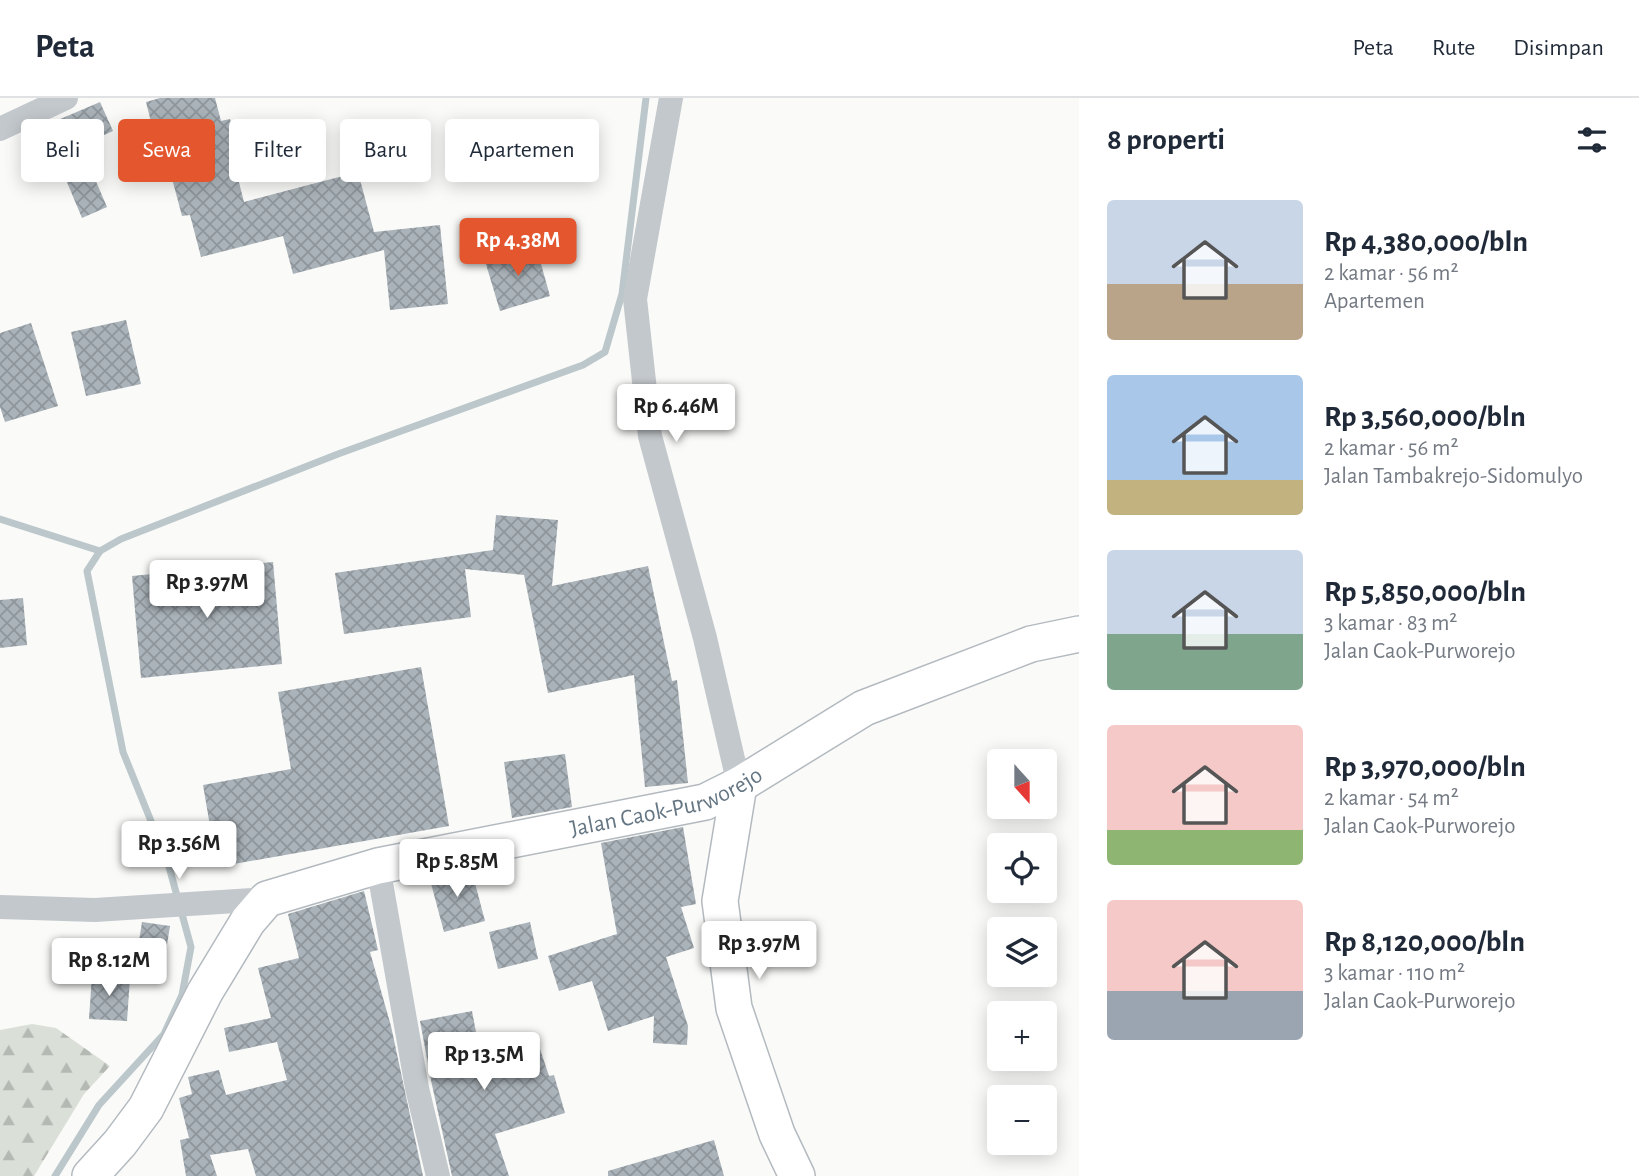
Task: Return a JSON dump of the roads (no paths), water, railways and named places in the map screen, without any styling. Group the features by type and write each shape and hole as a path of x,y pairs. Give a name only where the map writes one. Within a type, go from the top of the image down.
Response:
{"street":[{"path":"0,130 66,98"},
{"path":"671,98 648,213 635,299 650,436 705,638 739,785 720,901 734,1008 777,1134 797,1176"},
{"name":"Jalan Caok-Purworejo","path":"267,899 378,866 705,802 739,785 864,708 1031,644 1079,634"},
{"path":"378,866 418,1088 438,1176"},
{"path":"0,908 95,910 211,900 267,899"},
{"path":"90,1176 120,1143 146,1108 205,992 248,921 267,899"}],"waterway":[{"path":"55,1176 99,1105 164,1034 182,995 191,947 168,863 123,752 87,571 100,551 121,539 338,454 583,365 605,352 622,294 646,98"},
{"path":"0,519 100,551"}]}
